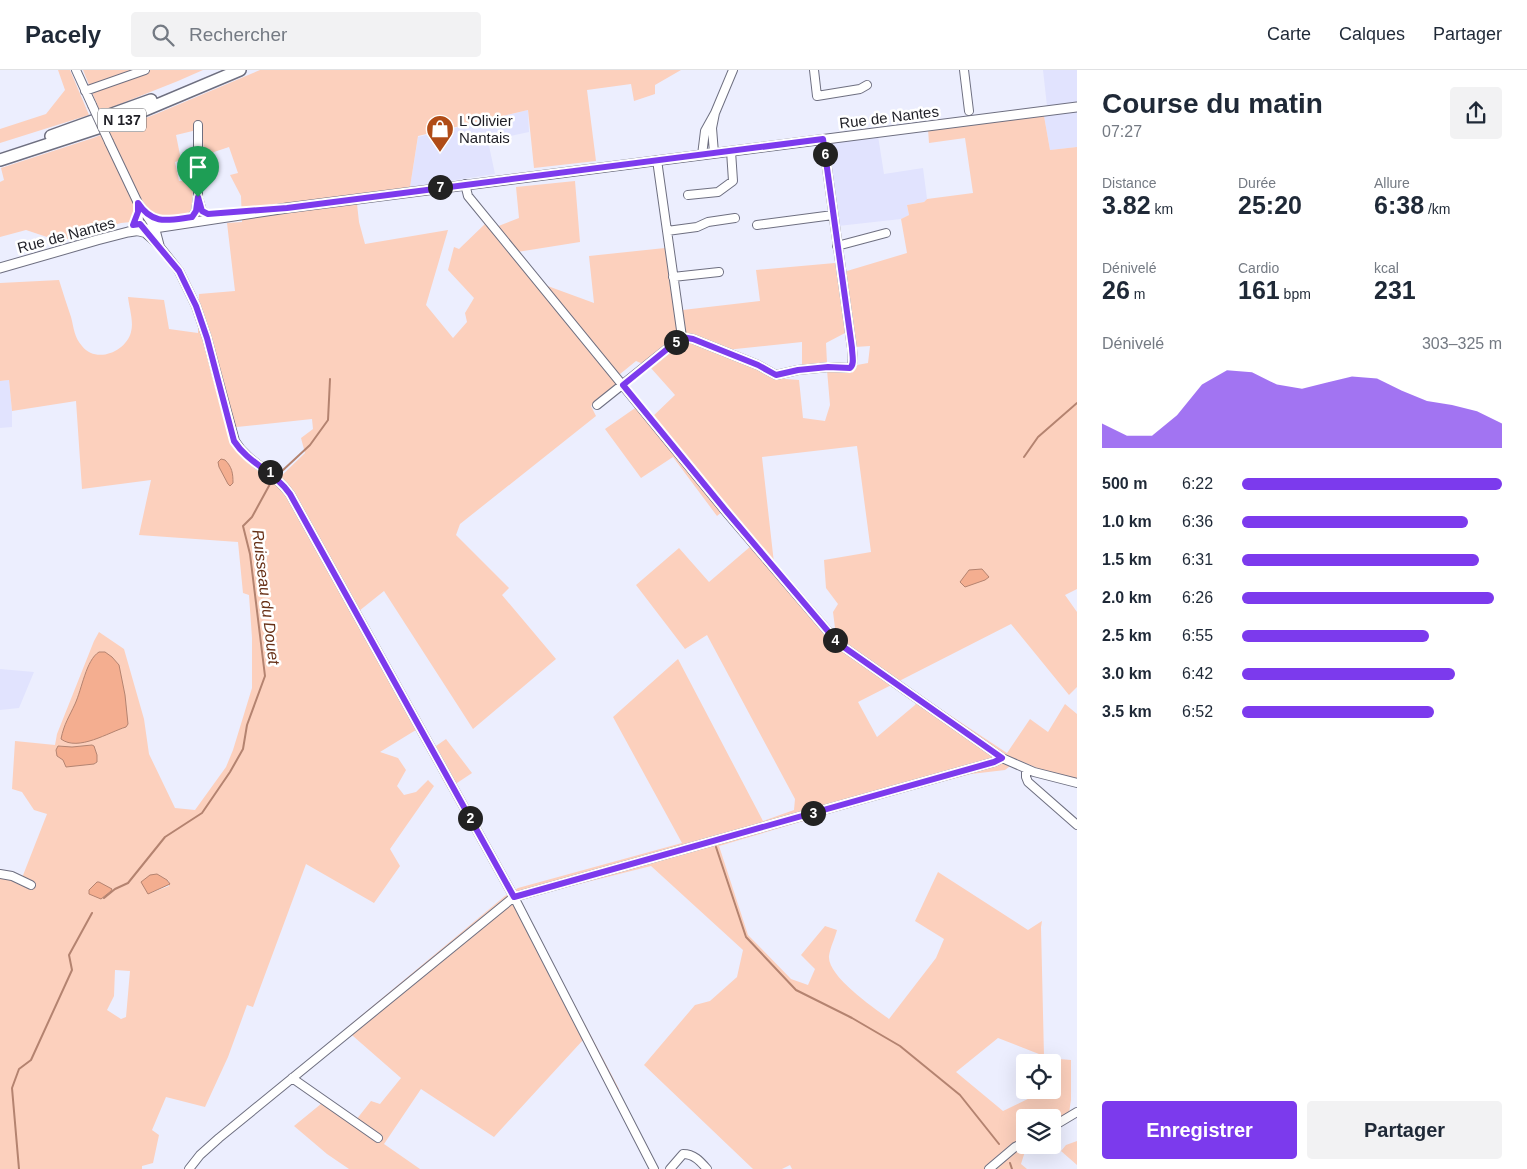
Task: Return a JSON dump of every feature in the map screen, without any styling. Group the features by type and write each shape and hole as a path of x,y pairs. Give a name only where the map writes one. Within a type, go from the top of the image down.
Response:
{"highway":[{"name":"N 137","path":"0,152 112,115 222,70"},
{"name":"N 137","path":"0,160 90,132 240,70"}],"main road":[{"name":"Rue de Nantes","path":"0,268 145,226 167,224 199,215 287,208 1077,106"},
{"name":"Rue de Nantes","path":"167,224 199,215"},
{"path":"20,261 88,238 199,215"}],"street":[{"path":"76,70 138,203 145,226 145,234 155,239"},
{"path":"86,91 145,70"},
{"path":"702,155 705,131 734,70"},
{"path":"814,70 817,96 860,90 867,85"},
{"path":"964,70 969,110"},
{"path":"714,153 712,128 715,113"},
{"path":"198,124 199,215"},
{"path":"597,405 682,337 693,339 758,365 776,375 798,370 850,368 853,362 823,139"},
{"path":"688,195 718,192 733,180 731,151"},
{"path":"657,160 682,337"},
{"path":"465,184 468,196 727,512 838,643 1002,758 1026,769 1077,783"},
{"path":"141,212 167,224 155,239"},
{"path":"141,212 145,226 179,271 196,306 207,338 234,441 240,450 284,484 290,494 514,897 654,1169"},
{"path":"757,225 833,215"},
{"path":"667,231 697,227 708,222 735,218"},
{"path":"837,246 886,233"},
{"path":"673,277 720,272"},
{"path":"192,1165 206,1149 514,897 994,762 1002,758"},
{"path":"1026,769 1028,782 1077,825"},
{"path":"0,874 12,876 30,885"},
{"path":"292,1078 378,1138"},
{"path":"1061,1122 1077,1112"},
{"path":"989,1169 1016,1146"},
{"path":"670,1169 682,1154 690,1154 707,1169"}],"shaded area":[{"path":"58,70 70,70 89,115 0,143 0,129 46,114 65,90"},
{"path":"83,70 203,70 100,112"},
{"path":"260,70 681,70 655,85 655,94 634,101 631,84 587,90 596,161 534,168 528,110 418,136 410,187 356,195 359,222 365,244 448,230 426,305 453,338 467,322 465,313 474,298 448,270 454,247 459,249 486,223 491,229 519,218 516,187 575,181 580,242 511,253 534,281 594,303 589,256 665,248 674,311 760,301 756,270 835,263 837,274 907,253 901,219 909,215 907,205 924,202 927,199 973,193 965,138 929,143 928,129 1044,116 1050,150 1077,147 1077,589 1065,595 1077,612 1077,687 1069,695 1011,624 858,702 877,737 915,705 921,696 1007,753 1030,719 1048,732 1065,704 1077,714 1077,780 1056,776 1018,760 1005,770 971,774 888,796 719,846 748,935 791,979 808,985 815,969 801,955 825,926 837,930 829,956 830,964 835,973 863,1000 889,1019 936,958 944,939 915,921 938,872 1028,930 1042,921 1044,1054 1039,1054 998,1038 956,1072 1003,1111 1028,1099 1061,1099 1061,1059 1071,1060 1071,1100 1069,1113 1061,1118 1061,1109 1016,1109 1016,1154 1024,1154 1021,1164 1027,1169 792,1169 790,1165 782,1169 753,1169 644,1065 695,1005 710,1001 737,977 743,950 651,866 519,899 619,1089 612,1097 583,1040 494,1137 421,1089 384,1144 420,1169 349,1169 327,1154 294,1126 327,1099 356,1120 371,1101 380,1104 401,1078 345,1029 505,896 518,888 682,843 613,717 678,659 763,821 794,810 795,799 707,635 685,649 636,585 679,548 709,582 751,546 829,638 835,628 833,612 838,604 826,588 824,560 871,552 857,446 762,457 774,563 728,507 717,516 673,457 641,478 605,429 638,406 649,420 675,395 650,367 636,361 614,379 617,383 591,406 596,416 460,524 456,535 509,588 502,595 556,659 473,729 384,591 359,611 424,725 380,752 398,758 406,770 397,786 404,795 416,792 428,780 434,786 390,849 400,866 374,903 306,864 253,1007 247,1005 228,1057 205,1107 166,1097 152,1130 159,1135 153,1163 142,1166 142,1169 0,1169 0,878 12,879 20,883 47,814 34,810 22,792 12,789 15,741 55,745 57,734 99,632 124,649 144,719 149,754 175,808 195,810 226,767 252,688 252,638 249,595 243,593 238,542 139,535 151,480 82,489 76,401 12,411 9,380 0,381 0,283 59,280 77,339 88,351 102,355 117,350 128,339 132,324 128,297 164,300 169,329 198,333 199,294 235,291 227,223 242,222 241,196 230,175 238,173 229,147 205,155 201,129 176,135 181,160 175,162 179,181 194,180 191,213 162,219 121,223 50,244 47,237 26,230 0,237 0,182 4,180 1,168 93,138 156,114","holes":["845,333 854,333 855,347 870,346 868,363 857,365 850,372 827,370 830,405 825,421 803,418 799,380 773,378 766,372 726,350 802,342 802,366 827,363 826,343","312,419 313,429 301,438 305,453 275,482 241,456 231,444 227,428","92,745 97,755 97,762 94,764 66,767 64,760 57,756 56,750 59,746","157,874 169,881 169,886 148,894","115,970 130,971 126,1017 121,1019 107,1010 114,996"]},
{"path":"1043,70 1077,70 1077,147 1050,150 1044,116 1048,115"},
{"path":"528,110 529,132 488,141 495,174 410,187 418,137"},
{"path":"878,136 884,174 923,168 927,199 924,202 907,205 909,215 901,219 838,226 827,143"},
{"path":"9,380 12,427 0,428 0,381"},
{"path":"221,459 225,460 232,470 233,483 230,486 219,467 218,462"},
{"path":"982,569 989,577 985,580 965,587 960,582 969,570"},
{"path":"99,652 105,652 119,665 128,724 126,727 94,740 76,743 68,742 61,739 64,729 78,698 91,661"},
{"path":"0,669 34,672 19,708 0,710"},
{"path":"446,739 472,773 448,789 441,776 448,769 436,746"},
{"path":"92,745 97,755 97,762 94,764 66,767 63,760 57,756 56,750 58,746"},
{"path":"157,874 170,884 148,894 141,882 150,875"},
{"path":"97,882 112,889 101,899 89,894 89,890"},
{"path":"1077,1141 1077,1165 1061,1151 1066,1145"}],"waterway":[{"name":"Ruisseau du Douet","path":"282,471 310,445 328,420 330,379"},
{"path":"1024,457 1038,437 1077,403"},
{"name":"Ruisseau du Douet","path":"104,898 115,889 128,883 165,837 202,813 243,749 247,725 265,676 250,554 243,526 252,517 270,484"},
{"path":"716,847 746,937 796,990 852,1018 900,1046 960,1095 999,1144"},
{"name":"Ruisseau du Douet","path":"19,1169 12,1088 19,1069 31,1060 72,970 69,955 92,913"},
{"path":"1010,1163 1012,1169"}],"place":[{"name":"L'Olivier Nantais","path":"440,153"}],"route":[{"path":"823,139 852,348 852,366 850,368 828,367 798,370 776,375 758,365 693,339 682,337 623,385 838,643 1002,758 994,762 514,897 284,484 240,450 234,441 207,338 196,306 179,271 140,224 133,225 137,220 138,203 144,212 151,217 165,221 192,217 196,211 198,197 200,208 204,213 208,214 287,208 823,139"}]}
